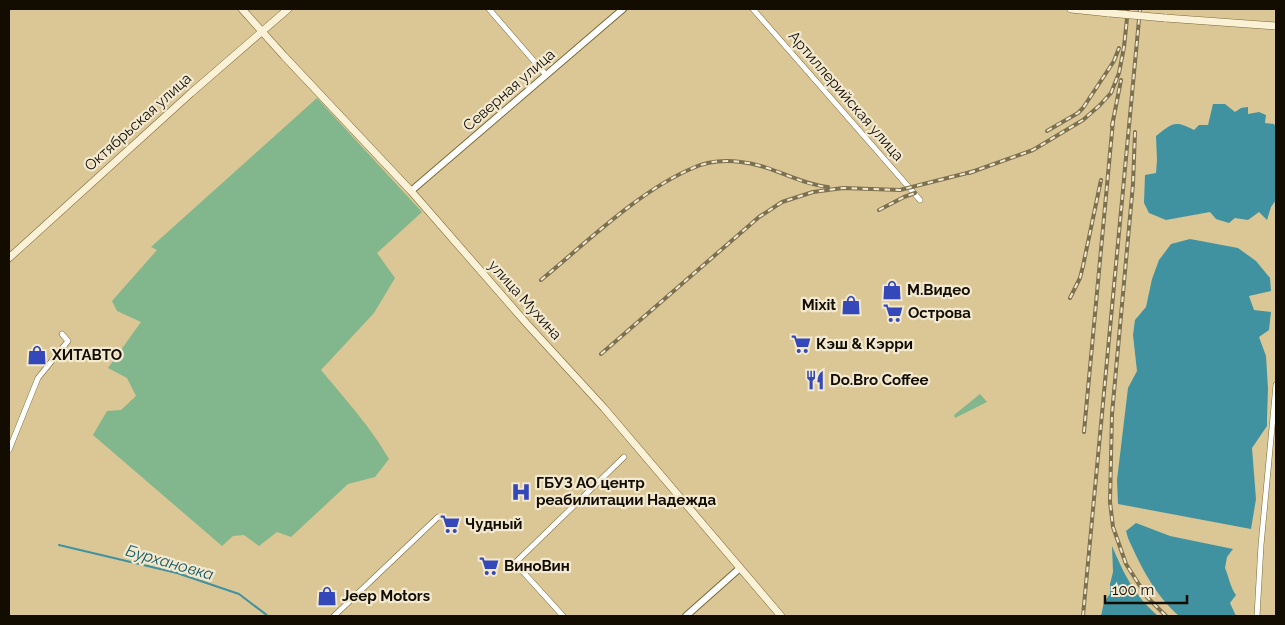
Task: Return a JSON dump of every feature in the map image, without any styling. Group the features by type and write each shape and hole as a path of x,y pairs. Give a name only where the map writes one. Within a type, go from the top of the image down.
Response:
{"main road":[{"name":"улица Мухина","path":"242,9 411,191 521,317 604,408 781,616"},
{"name":"Октябрьская улица","path":"9,258 191,93 288,9"},
{"path":"1071,9 1276,26"}],"street":[{"path":"489,9 546,75"},
{"name":"Северная улица","path":"411,191 623,9"},
{"name":"Артиллерийская улица","path":"753,9 920,200"},
{"path":"9,450 38,378 68,341 62,334"},
{"path":"1257,616 1261,545 1276,386"},
{"path":"562,616 515,563 624,457"},
{"path":"334,616 438,517"},
{"path":"686,616 740,568"}],"green space":[{"path":"317,98 422,212 377,253 395,278 374,313 321,370 365,424 389,459 375,477 348,484 291,537 277,532 259,546 244,535 233,536 222,546 93,435 107,411 121,410 136,396 127,378 108,368 141,322 117,311 112,301 157,250 151,247"},
{"path":"980,394 987,402 955,418 954,415"}],"water":[{"path":"1213,104 1225,104 1235,112 1241,108 1248,107 1248,114 1259,112 1266,115 1265,123 1274,124 1276,128 1276,200 1271,207 1267,220 1259,212 1248,220 1235,218 1229,223 1216,219 1210,212 1166,220 1149,213 1144,203 1145,175 1156,173 1156,136 1174,124 1194,130 1199,125 1208,125"},
{"path":"1190,239 1238,248 1256,261 1270,278 1271,291 1249,296 1254,310 1271,312 1269,330 1259,337 1266,356 1268,389 1267,426 1252,448 1256,499 1251,529 1118,504 1117,480 1128,388 1137,371 1133,335 1135,320 1146,307 1152,279 1159,260 1171,244"},
{"path":"1136,523 1170,536 1233,549 1227,557 1225,568 1236,595 1230,603 1236,616 1179,616 1170,608 1144,570 1128,538 1126,531"},
{"path":"1112,546 1130,584 1142,600 1158,616 1101,616 1104,602 1110,594 1113,572"}],"waterway":[{"name":"Бурхановка","path":"59,545 177,573 239,594 268,616"}],"railway":[{"path":"969,173 1033,150 1083,120 1100,105 1111,93 1119,73 1128,9"},
{"path":"1083,616 1140,9"},
{"path":"1047,131 1078,113 1083,108 1114,61 1119,48"},
{"path":"1112,126 1121,80"},
{"path":"1084,432 1113,121"},
{"path":"1135,132 1133,184 1112,414 1110,502 1113,527 1126,564 1147,597 1166,616"},
{"path":"541,280 633,203 673,178 711,162 735,161 752,164 806,182 828,187"},
{"path":"601,354 759,217 782,202 813,192 843,188 900,190 975,171"},
{"path":"1070,298 1080,278 1101,180"},
{"path":"879,210 915,193"}],"place":[{"name":"М.Видео","path":"892,290"},
{"name":"Mixit","path":"851,305"},
{"name":"Острова","path":"893,313"},
{"name":"Кэш & Кэрри","path":"801,344"},
{"name":"ХИТАВТО","path":"37,355"},
{"name":"Do.Bro Coffee","path":"815,380"},
{"name":"ГБУЗ АО центр реабилитации Надежда","path":"521,492"},
{"name":"Чудный","path":"450,524"},
{"name":"ВиноВин","path":"489,566"},
{"name":"Jeep Motors","path":"327,596"}]}
